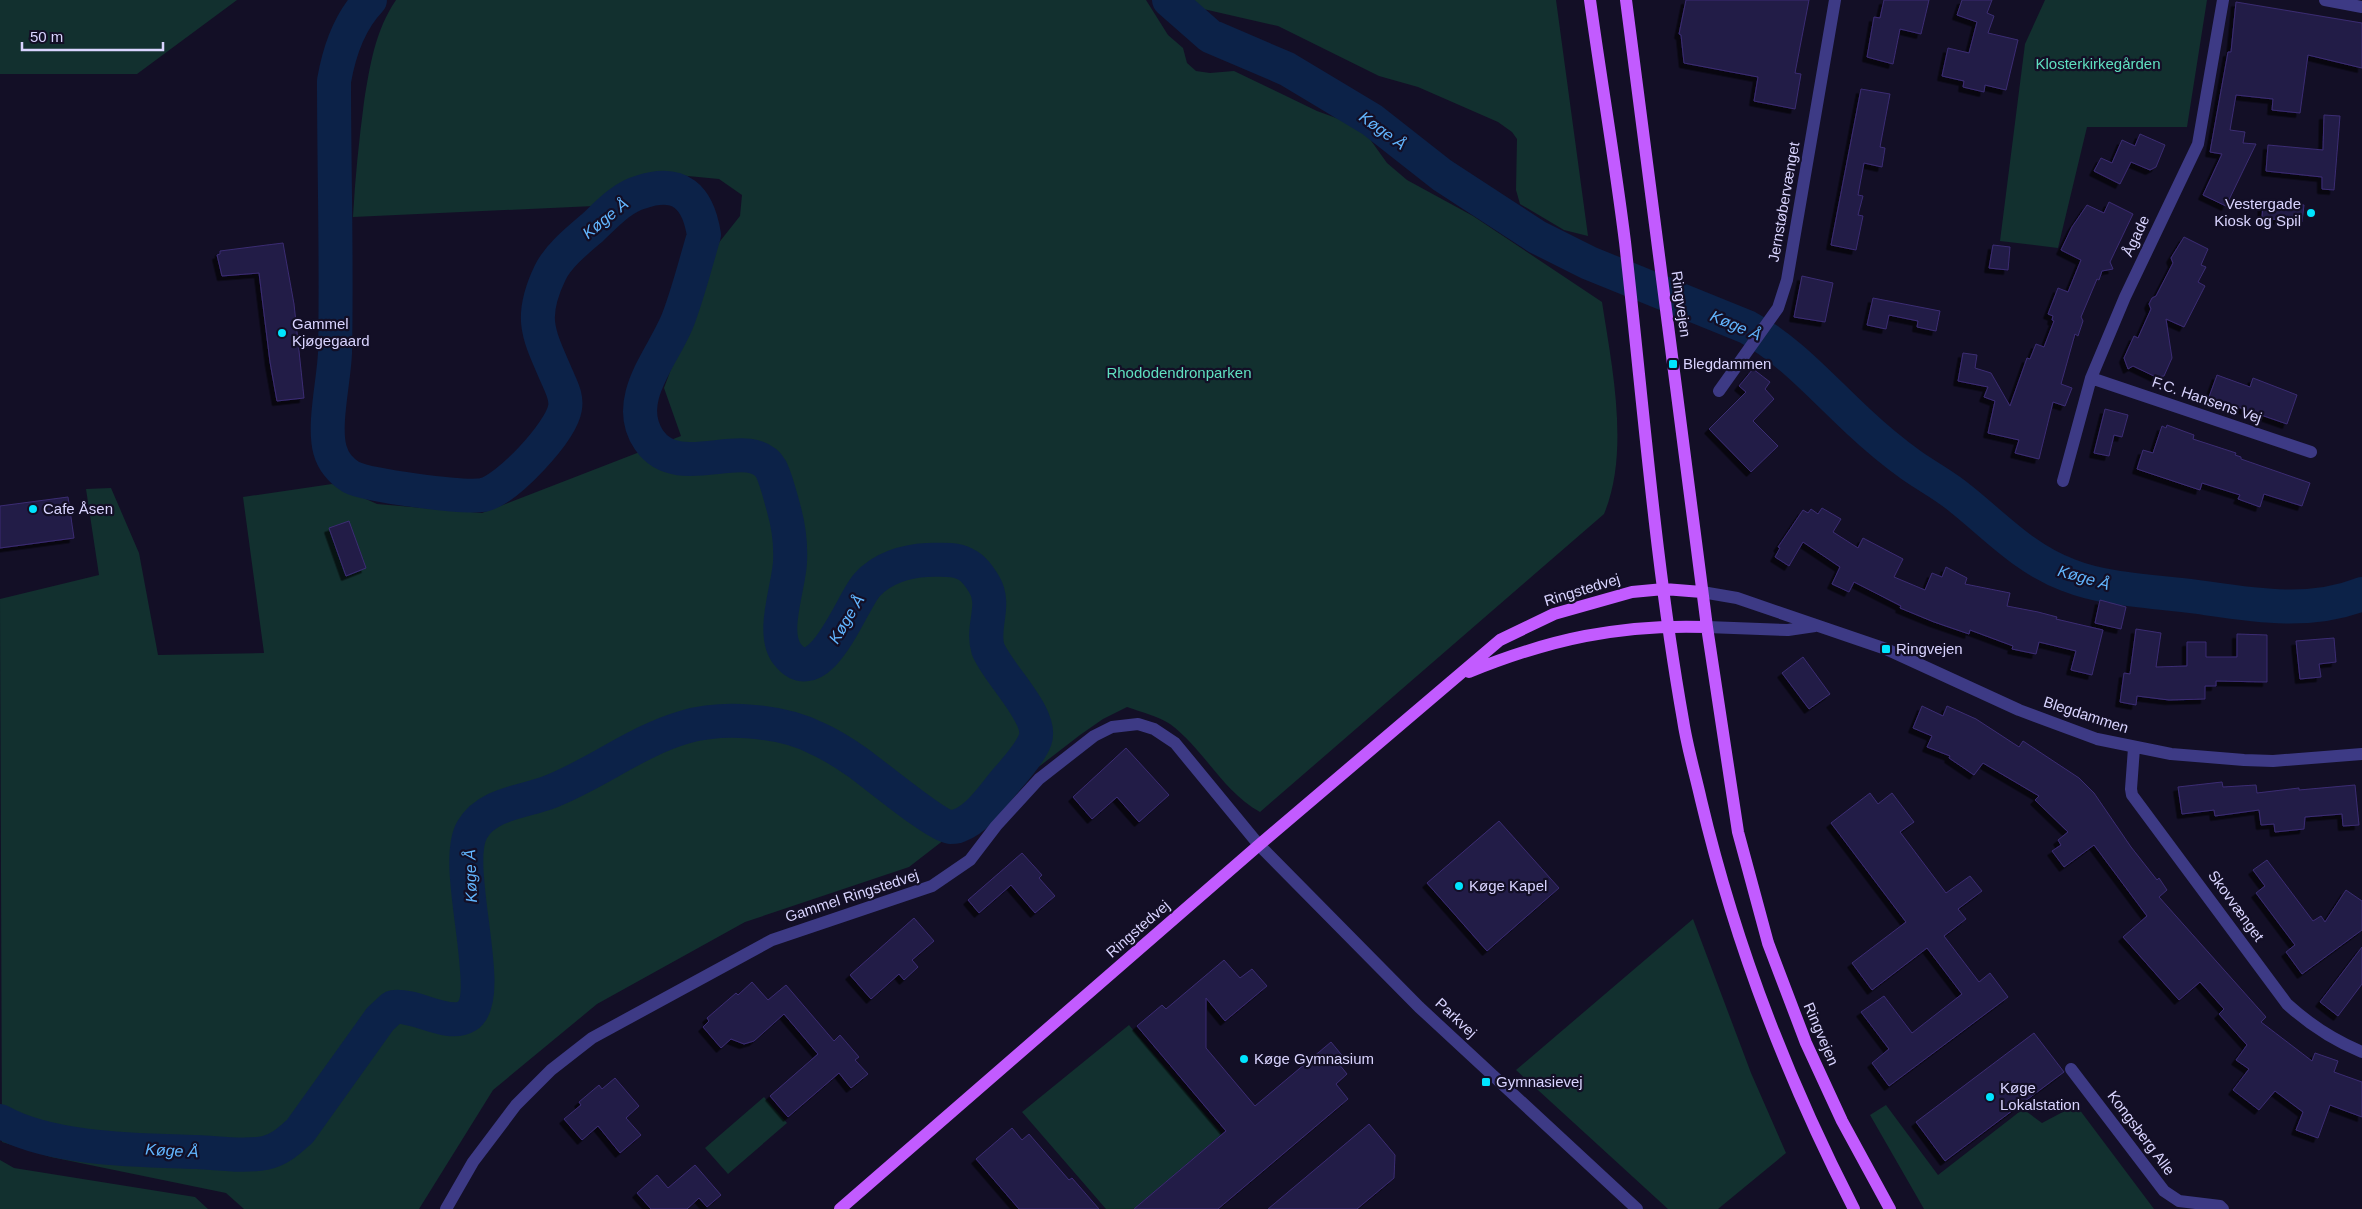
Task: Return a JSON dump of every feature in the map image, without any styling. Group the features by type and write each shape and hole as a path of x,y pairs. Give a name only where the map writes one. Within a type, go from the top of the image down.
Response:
{"main road":[{"path":"1590,0 1624,238 1651,488 1683,722 1709,834 1739,942 1787,1068 1816,1135 1854,1209"},
{"name":"Ringvejen","path":"1626,0 1702,592 1738,832 1768,943 1806,1043 1842,1121 1890,1209"},
{"name":"Ringstedvej","path":"840,1209 1259,845 1460,676 1500,640 1554,614 1632,592 1664,589 1702,592"},
{"name":"Ringstedvej","path":"1460,676 1507,656 1561,639 1640,627 1707,627"}],"street":[{"name":"Jernstøbervænget","path":"1719,391 1778,308 1787,280 1835,0"},
{"name":"Ågade","path":"2063,482 2091,378 2125,297 2198,144 2223,0"},
{"path":"2325,0 2362,7"},
{"name":"F.C. Hansens Vej","path":"2091,378 2311,452"},
{"name":"Blegdammen","path":"1702,592 1737,598 1886,649 2019,710 2097,739 2134,748 2200,757 2260,761 2362,754"},
{"name":"Blegdammen","path":"1707,627 1788,630 1817,626"},
{"name":"Gammel Ringstedvej","path":"446,1209 473,1162 516,1106 551,1070 592,1038 772,940 932,886 970,860 996,826 1039,779 1094,736 1112,727 1138,724 1154,729 1175,743 1259,845"},
{"name":"Skovvænget","path":"2134,748 2130,789 2132,795 2287,1004 2311,1026 2339,1043 2362,1052"},
{"name":"Parkvej","path":"1259,845 1420,1007 1637,1209"},
{"name":"Kongsberg Alle","path":"2071,1069 2164,1191 2179,1201 2220,1206 2223,1209"}],"green space":[{"path":"0,0 237,0 137,74 0,74"},
{"name":"Rhododendronparken","path":"396,0 1146,0 1168,35 1183,48 1187,63 1196,71 1210,73 1234,71 1317,111 1347,122 1367,135 1387,163 1407,180 1473,216 1602,302 1614,381 1617,437 1616,464 1612,490 1604,514 1260,812 1235,793 1193,745 1170,724 1155,716 1127,707 1103,719 1080,735 909,867 745,922 597,1004 493,1090 419,1209 244,1209 226,1193 51,1157 2,1142 0,599 99,575 86,489 111,488 139,553 158,655 264,653 243,497 332,484 377,504 482,513 681,436 664,388 717,245 740,216 742,195 719,179 667,174 594,206 353,217 364,102 374,49 383,24"},
{"path":"1191,0 1556,0 1588,236 1564,230 1520,204 1516,190 1517,139 1512,132 1498,122 1418,87 1379,76 1278,26 1199,8"},
{"name":"Klosterkirkegården","path":"2045,0 2207,0 2187,127 2087,127 2058,248 2000,241 2025,44"},
{"path":"1693,919 1751,1073 1786,1153 1718,1209 1668,1209 1516,1070"},
{"path":"1129,1025 1222,1134 1134,1209 1106,1209 1022,1112"},
{"path":"764,1097 787,1123 728,1174 705,1148"},
{"path":"1886,1105 1938,1175 2023,1109 2042,1123 2076,1105 2154,1209 1924,1209 1870,1115"},
{"path":"0,1160 14,1168 195,1197 208,1209 0,1209"}],"building":[{"path":"1686,0 1809,0 1795,73 1801,74 1795,109 1754,101 1758,77 1684,63 1681,35 1679,34"},
{"path":"1884,0 1929,0 1921,34 1900,29 1893,64 1867,57 1874,17 1880,18"},
{"path":"1962,0 1992,0 1987,13 1994,16 1988,33 2018,40 2006,90 1985,85 1984,92 1963,87 1964,81 1942,76 1948,48 1969,53 1977,22 1957,15"},
{"path":"2236,2 2362,23 2362,68 2308,55 2300,113 2272,110 2273,99 2236,95 2230,130 2245,132 2243,143 2256,144 2226,206 2203,195 2222,154 2210,152 2228,52 2231,52"},
{"path":"1861,89 1890,94 1880,147 1885,148 1882,167 1864,163 1858,195 1863,196 1858,215 1863,216 1856,250 1831,245"},
{"path":"2324,115 2340,116 2334,190 2322,189 2322,177 2266,171 2268,145 2323,150"},
{"path":"2140,134 2165,145 2156,167 2150,170 2131,162 2120,184 2094,171 2101,158 2112,163 2122,140 2135,146"},
{"path":"2109,202 2133,214 2110,262 2113,269 2102,271 2099,280 2097,279 2081,317 2083,321 2078,336 2075,334 2061,384 2072,388 2065,406 2053,402 2039,459 2015,453 2019,440 1988,433 1995,401 1984,397 1988,387 1958,381 1963,353 1977,355 1975,368 1991,373 2010,406 2027,358 2030,359 2036,344 2044,347 2054,321 2052,320 2053,316 2048,314 2058,288 2068,292 2081,260 2061,250 2072,227 2087,205 2104,213"},
{"path":"2263,202 2304,205 2302,222 2262,218"},
{"path":"2184,237 2208,249 2201,265 2206,267 2198,282 2205,286 2184,327 2166,319 2172,358 2164,376 2156,377 2133,366 2128,369 2124,358 2134,336 2138,338 2151,309 2149,304 2152,298 2156,296 2173,263 2171,258"},
{"name":"Gammel Kjøgegaard","path":"283,243 294,304 304,398 277,401 270,362 259,273 222,276 217,255 220,254 220,251"},
{"path":"1993,245 2010,247 2008,270 1989,268"},
{"path":"1802,276 1833,283 1825,322 1794,317"},
{"path":"1873,298 1940,311 1936,331 1917,327 1918,321 1889,315 1886,329 1867,325"},
{"path":"1753,369 1770,382 1765,389 1774,399 1753,421 1778,446 1751,472 1709,429 1746,392 1739,386"},
{"path":"2217,375 2250,387 2253,378 2297,395 2287,424 2209,397"},
{"path":"2105,409 2128,415 2122,437 2114,435 2109,456 2094,453"},
{"path":"2167,425 2194,435 2193,439 2236,453 2235,455 2241,457 2241,459 2310,483 2302,506 2264,494 2260,507 2238,499 2240,495 2202,483 2200,490 2137,469 2143,450 2153,453 2162,426 2166,428"},
{"path":"68,497 74,538 0,548 0,506"},
{"path":"1822,508 1841,519 1833,532 1858,548 1863,538 1903,559 1894,577 1925,590 1932,573 1942,577 1946,567 1967,578 1965,584 2010,593 2007,606 2038,612 2057,617 2056,619 2103,630 2092,675 2071,670 2076,651 2039,642 2036,654 2012,649 2013,646 1970,630 1969,634 1900,608 1901,606 1854,582 1849,592 1832,584 1840,567 1803,542 1789,566 1775,557 1780,548 1778,547 1803,510 1808,513 1811,509 1818,514"},
{"path":"349,521 366,568 346,576 329,528"},
{"path":"2100,600 2126,607 2121,629 2095,623"},
{"path":"2136,629 2161,633 2156,667 2187,666 2187,642 2206,642 2206,657 2237,657 2237,634 2267,635 2267,682 2216,681 2216,686 2205,686 2205,699 2169,700 2137,696 2136,705 2120,702 2124,673 2130,674"},
{"path":"2334,638 2336,662 2319,664 2321,677 2300,679 2296,641"},
{"path":"1803,657 1830,694 1809,709 1782,673"},
{"path":"1922,706 1943,716 1947,706 1976,719 2019,747 2023,741 2079,778 2094,793 2131,847 2157,880 2159,878 2167,890 2159,897 2266,1017 2261,1022 2312,1061 2315,1053 2338,1061 2334,1072 2362,1082 2362,1117 2330,1105 2318,1138 2296,1130 2303,1112 2275,1091 2259,1110 2233,1090 2249,1069 2236,1060 2247,1045 2219,1014 2224,1009 2200,982 2179,1000 2123,937 2147,916 2094,845 2064,867 2052,851 2061,845 2058,840 2068,832 2035,800 2039,796 1983,763 1974,775 1949,758 1950,756 1927,747 1932,736 1913,728"},
{"path":"1126,748 1169,795 1139,822 1117,797 1092,819 1073,797"},
{"path":"2222,782 2223,787 2256,785 2257,793 2299,788 2299,790 2355,785 2359,825 2343,826 2342,814 2305,817 2304,829 2275,832 2274,824 2261,825 2259,810 2215,816 2214,810 2182,814 2178,787"},
{"path":"1870,793 1878,804 1892,793 1914,822 1900,832 1946,893 1970,876 1982,891 1958,909 1966,919 1944,936 1979,982 1990,973 2008,997 1889,1086 1872,1063 1889,1049 1861,1012 1884,996 1912,1033 1962,994 1927,948 1872,990 1852,963 1906,922 1831,823"},
{"name":"Køge Kapel","path":"1499,821 1559,888 1487,951 1427,883"},
{"path":"1022,853 1042,875 1039,878 1055,896 1035,913 1011,885 979,913 968,900"},
{"path":"2267,860 2313,921 2321,916 2325,922 2346,890 2362,901 2362,930 2302,974 2286,952 2295,945 2256,893 2265,886 2253,870"},
{"path":"914,918 934,941 912,960 918,967 904,980 899,974 871,999 850,975"},
{"path":"2362,947 2362,984 2338,1016 2320,1002"},
{"path":"1224,960 1240,978 1252,969 1267,986 1225,1021 1206,998 1206,1048 1255,1106 1331,1042 1345,1059 1339,1064 1347,1074 1336,1084 1348,1099 1218,1209 1134,1209 1226,1131 1137,1026 1162,1005 1166,1009"},
{"path":"752,982 768,1000 786,985 834,1041 840,1035 859,1057 855,1060 868,1074 851,1088 839,1073 788,1117 770,1096 818,1054 784,1014 754,1041 744,1044 731,1039 721,1048 703,1027 709,1021 707,1018"},
{"name":"Køge Lokalstation","path":"2034,1033 2064,1072 1945,1161 1916,1122"},
{"path":"615,1078 639,1106 626,1118 641,1135 620,1153 598,1126 582,1140 564,1119 581,1105 579,1102 599,1085 602,1089"},
{"path":"1369,1124 1395,1155 1394,1178 1357,1209 1268,1209"},
{"path":"1012,1128 1022,1140 1029,1134 1069,1180 1072,1178 1099,1209 1019,1209 976,1159"},
{"path":"695,1165 721,1195 707,1207 699,1198 687,1209 651,1209 637,1193 657,1175 668,1188"}],"waterway":[{"name":"Køge Å","path":"0,1121 21,1131 44,1138 96,1147 240,1155 265,1153 280,1147 300,1131 380,1019 393,1007 412,1009 441,1018 459,1019 467,1016 475,1004 477,984 476,959 469,900 467,848 472,830 479,821 496,809 565,786 632,749 667,733 700,724 734,721 769,724 802,732 842,752 918,809 950,827 967,822 980,811 1022,760 1035,740 1036,730 1033,719 988,649 986,641 989,608 988,592 976,572 961,562 927,560 903,564 887,570 867,585 834,641 823,654 812,663 800,664 788,655 783,646 780,623 789,572 790,541 785,513 771,469 761,459 747,455 695,459 678,458 662,452 649,440 642,424 640,409 643,393 656,361 679,317 704,235 697,210 692,201 685,194 676,190 666,188 655,189 634,194 627,198 563,254 550,273 539,303 539,327 541,338 564,393 565,408 554,431 544,445 532,459 505,483 483,495 456,495 376,484 351,477 341,469 333,458 328,440 329,402 335,353 334,81 346,38 356,18 370,0"},
{"name":"Køge Å","path":"1169,0 1210,36 1287,69 1372,120 1442,175 1537,237 1589,263 1747,327 1763,336 1792,358 1865,428 1891,450 1955,494 2024,551 2052,568 2083,580 2132,590 2260,605 2301,606 2322,604 2362,594"}],"place":[{"name":"Vestergade Kiosk og Spil","path":"2311,213"},
{"name":"Gammel Kjøgegaard","path":"282,333"},
{"name":"Blegdammen","path":"1673,364"},
{"name":"Cafe Åsen","path":"33,509"},
{"name":"Ringvejen","path":"1886,649"},
{"name":"Køge Kapel","path":"1459,886"},
{"name":"Køge Gymnasium","path":"1244,1059"},
{"name":"Gymnasievej","path":"1486,1082"},
{"name":"Køge Lokalstation","path":"1990,1097"}]}
